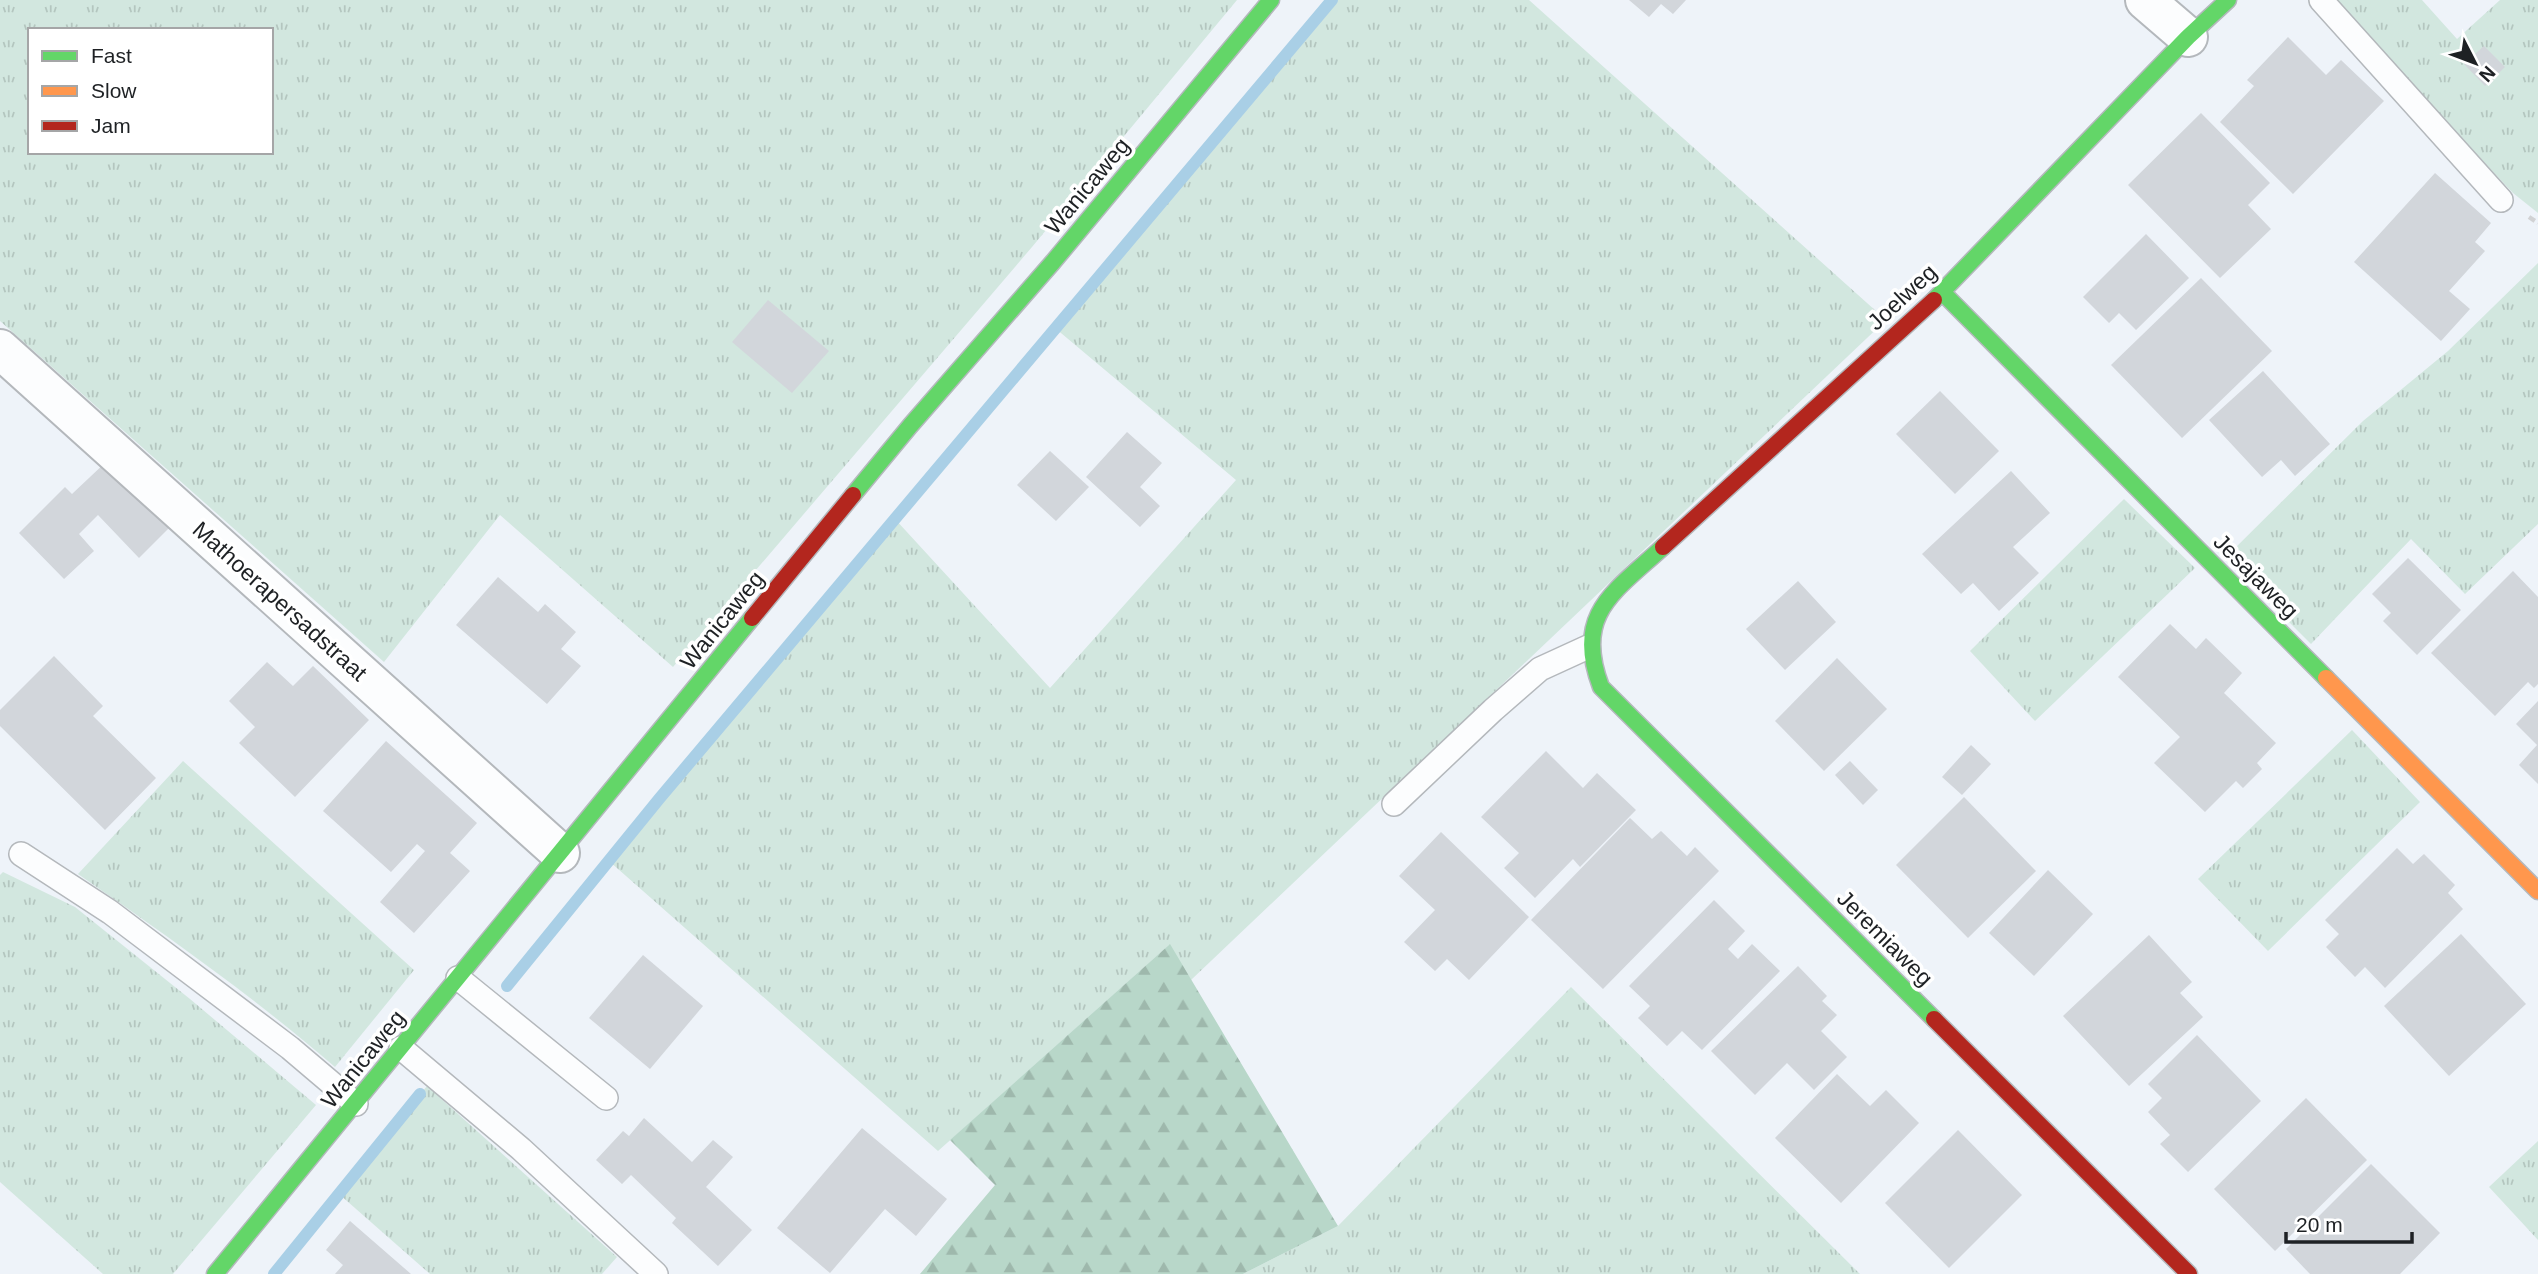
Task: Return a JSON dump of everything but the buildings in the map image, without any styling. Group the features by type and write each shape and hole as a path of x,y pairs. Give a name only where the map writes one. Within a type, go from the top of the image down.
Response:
{"street":[{"name":"Wanicaweg","path":"215,1274 910,426 1053,261 1271,0"},
{"path":"2145,0 2188,37"},
{"name":"Joelweg","path":"1588,647 1596,616 1610,596 1942,292 2188,37 2228,0"},
{"name":"Jesajaweg","path":"1942,292 2538,891"},
{"name":"Mathoerapersadstraat","path":"0,349 560,853"},
{"name":"Jeremiaweg","path":"1588,647 1592,667 1601,687 2189,1274"}],"lane":[{"path":"2321,0 2501,200"},
{"path":"1394,804 1540,669 1588,647"},
{"path":"21,854 110,912 290,1048 356,1104"},
{"path":"458,978 606,1098"},
{"path":"401,1048 521,1149 656,1274"}],"green space":[{"path":"0,0 1237,0 1032,247 673,667 500,515 384,662 0,321"},
{"path":"1332,0 1529,0 1886,320 1191,980 1169,945 938,1151 609,861 895,519 1050,688 1236,480 1055,328"},
{"path":"2330,0 2422,0 2457,39 2500,0 2538,0 2538,213 2513,193"},
{"path":"2538,263 2538,524 2465,594 2411,539 2311,644 2225,558 2363,421 2448,351"},
{"path":"2124,499 2195,568 2035,721 1970,651"},
{"path":"2352,730 2420,802 2268,951 2198,879"},
{"path":"183,761 414,970 335,1067 241,991 78,874"},
{"path":"3,872 75,907 316,1105 173,1274 103,1274 0,1182 0,875"},
{"path":"1170,944 1338,1226 1243,1274 920,1274 995,1185 950,1140"},
{"path":"1571,987 1860,1274 1243,1274 1338,1226"},
{"path":"427,1086 617,1257 602,1274 430,1274 339,1194"},
{"path":"2538,1141 2538,1240 2489,1187"}],"waterway":[{"path":"507,986 659,799 1332,0"},
{"path":"274,1274 420,1094"}],"traffic: fast":[{"path":"853,495 1053,262 1271,0"},
{"path":"1934,300 2188,37 2228,0"},
{"path":"1942,292 2326,678"},
{"path":"1663,547 1614,592 1595,622 1592,641 1601,687 1934,1019"},
{"path":"215,1274 752,618"}],"traffic: slow":[{"path":"2326,678 2538,891"}],"traffic: jam":[{"path":"1663,547 1934,300"},
{"path":"752,618 853,495"},
{"path":"1934,1019 2189,1274"}]}
